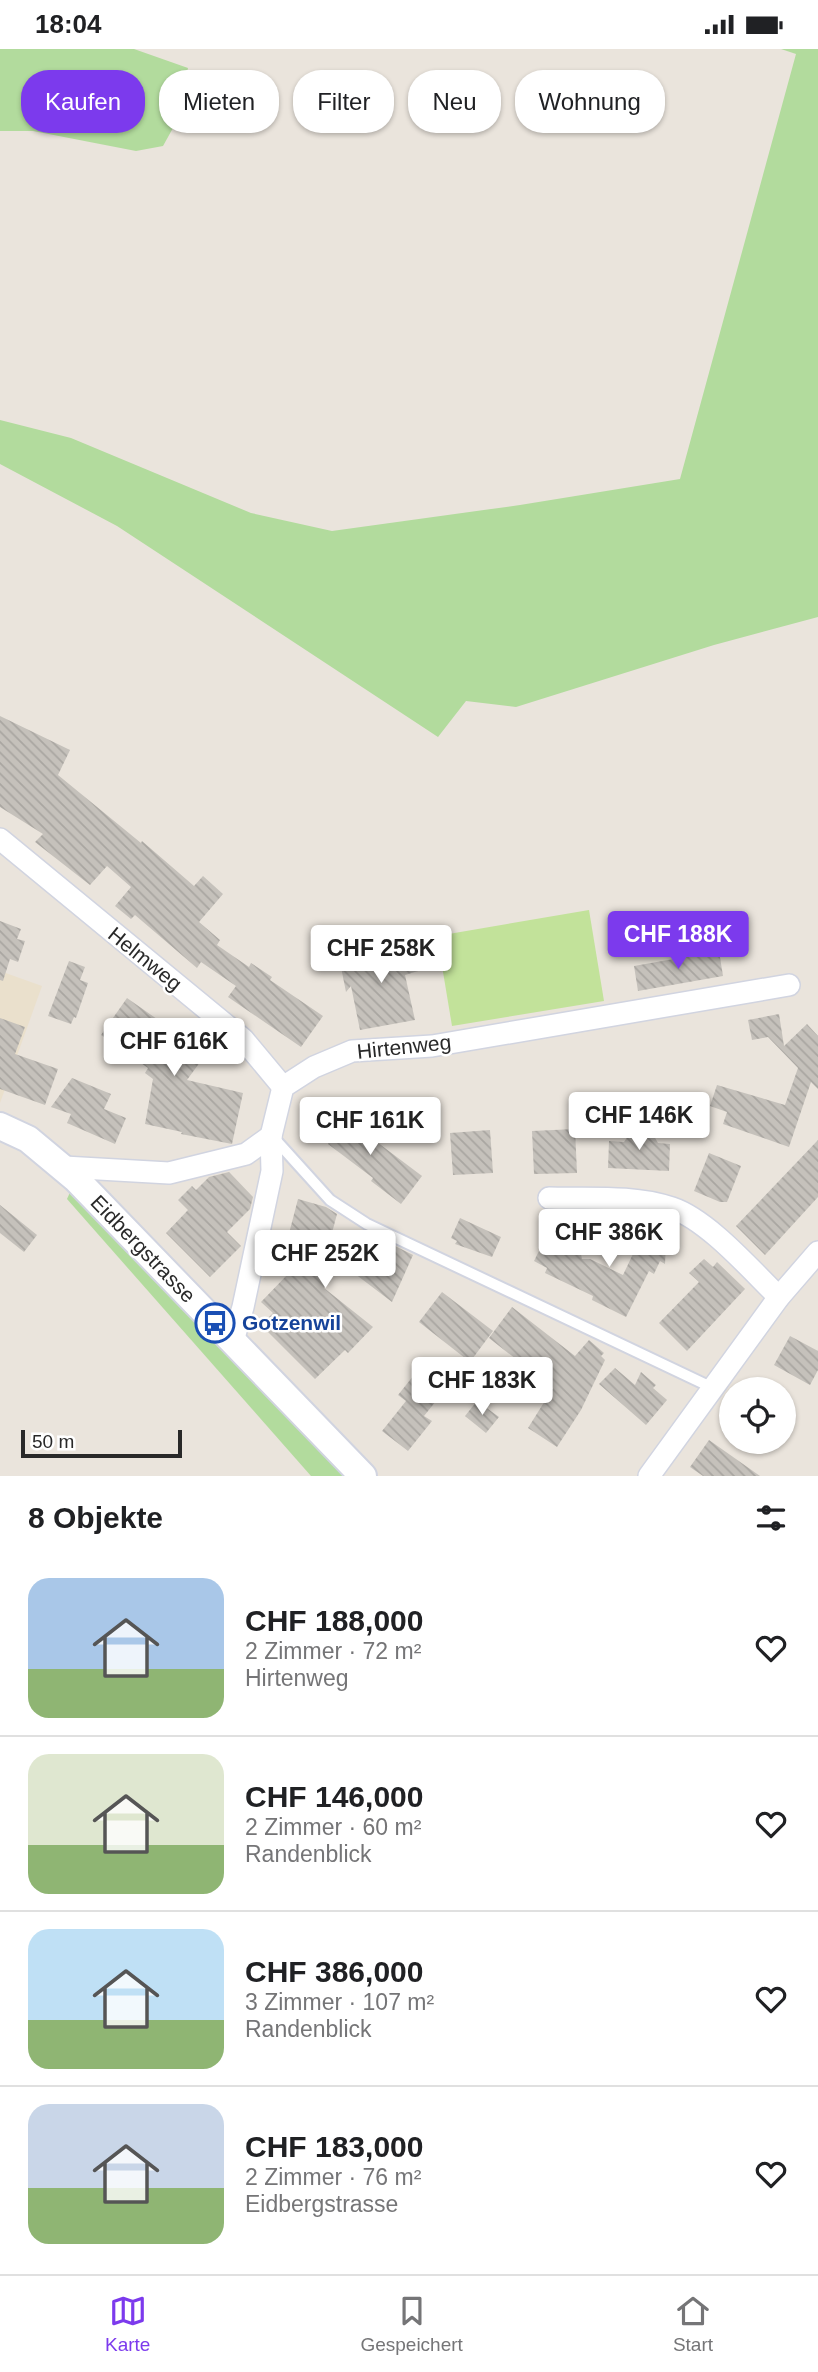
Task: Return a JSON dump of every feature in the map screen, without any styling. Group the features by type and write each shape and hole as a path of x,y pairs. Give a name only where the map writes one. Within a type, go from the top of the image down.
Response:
{"street":[{"name":"Helmweg","path":"0,839 243,1039 283,1087"},
{"name":"Hirtenweg","path":"283,1087 314,1067 352,1051 432,1046 789,985"},
{"path":"233,1341 243,1307 272,1171 271,1136 283,1087"},
{"name":"Eidbergstrasse","path":"0,1126 28,1139 64,1167 363,1476"},
{"path":"64,1167 169,1173 246,1154 271,1136"},
{"path":"549,1198 630,1199 674,1209 710,1231 779,1297"},
{"path":"649,1476 779,1297 818,1252"}],"lane":[{"path":"271,1136 330,1200 367,1224 713,1388"}],"shaded area":[{"path":"0,971 42,986 0,1103"}],"green space":[{"path":"0,49 134,49 188,68 159,70 159,133 170,133 163,146 136,151 43,133 145,133 145,70 21,70 21,131 0,131"},
{"path":"781,49 818,49 818,617 714,645 516,707 466,701 438,737 117,526 0,464 0,420 71,438 251,513 332,531 680,479 796,54"},
{"path":"589,910 604,1001 452,1026 437,936"},
{"path":"76,1179 363,1476 311,1476 67,1199"}],"building":[{"path":"0,716 70,750 58,775 194,886 203,876 223,894 199,922 220,940 217,945 249,967 251,963 272,977 270,980 323,1016 301,1047 228,997 236,986 201,962 197,968 135,915 131,919 115,906 131,887 107,866 90,885 35,842 43,834 0,807"},
{"path":"0,921 21,929 17,939 25,941 18,962 10,959 3,981 0,980"},
{"path":"381,948 390,955 425,949 428,968 405,975 415,1020 360,1030 351,986 346,992 338,952 365,949 373,954"},
{"path":"719,951 723,976 638,991 634,966"},
{"path":"69,961 85,967 80,980 88,983 76,1018 74,1017 71,1024 48,1016"},
{"path":"127,998 174,1031 171,1035 203,1058 187,1080 243,1093 232,1144 145,1124 153,1079 145,1073 148,1068 101,1035"},
{"path":"779,1014 784,1046 807,1024 818,1036 818,1089 811,1082 789,1147 723,1124 727,1112 710,1106 717,1085 785,1105 798,1068 768,1037 752,1040 748,1020"},
{"path":"0,1018 25,1027 15,1054 58,1069 45,1105 0,1089"},
{"path":"72,1078 111,1094 104,1109 126,1118 115,1144 67,1123 71,1114 51,1107"},
{"path":"333,1109 422,1176 401,1204 371,1181 373,1178 328,1144 330,1141 316,1130"},
{"path":"639,1125 650,1129 658,1143 670,1144 669,1171 608,1168 609,1141 624,1142"},
{"path":"575,1129 577,1173 534,1174 532,1131"},
{"path":"490,1130 493,1173 453,1175 450,1133"},
{"path":"818,1140 818,1197 765,1255 736,1226"},
{"path":"709,1153 741,1166 727,1202 720,1202 694,1191"},
{"path":"229,1172 253,1197 250,1209 227,1232 241,1246 210,1277 166,1233 188,1210 178,1200 192,1186 196,1190 209,1177"},
{"path":"298,1199 326,1207 337,1214 328,1248 361,1261 373,1235 413,1255 392,1302 342,1264 324,1288 373,1327 348,1353 345,1350 315,1379 261,1325 273,1313 261,1302 288,1274 279,1270 291,1242 287,1241"},
{"path":"0,1205 37,1235 24,1252 0,1233"},
{"path":"651,1216 667,1223 665,1264 660,1261 654,1274 649,1271 626,1317 592,1300 593,1296 545,1273 547,1268 534,1261 543,1243 556,1250 559,1243 581,1254 582,1259 590,1259 623,1275"},
{"path":"460,1218 501,1237 492,1257 455,1244 457,1241 451,1238"},
{"path":"704,1259 713,1267 717,1262 745,1289 687,1351 659,1323 699,1282 689,1273"},
{"path":"442,1292 493,1331 470,1362 419,1322"},
{"path":"512,1307 575,1356 589,1340 604,1353 601,1356 605,1360 581,1410 557,1447 528,1428 553,1388 489,1338"},
{"path":"790,1336 818,1351 818,1370 810,1385 774,1365"},
{"path":"422,1365 448,1386 424,1416 432,1421 408,1451 382,1431 406,1401 398,1395"},
{"path":"615,1368 635,1385 641,1372 656,1385 653,1388 667,1400 646,1425 599,1384"},
{"path":"477,1401 499,1417 486,1433 465,1416"},
{"path":"709,1440 719,1447 719,1454 729,1454 760,1476 703,1476 690,1467"}],"place":[{"name":"Gotzenwil","path":"215,1323"}]}
